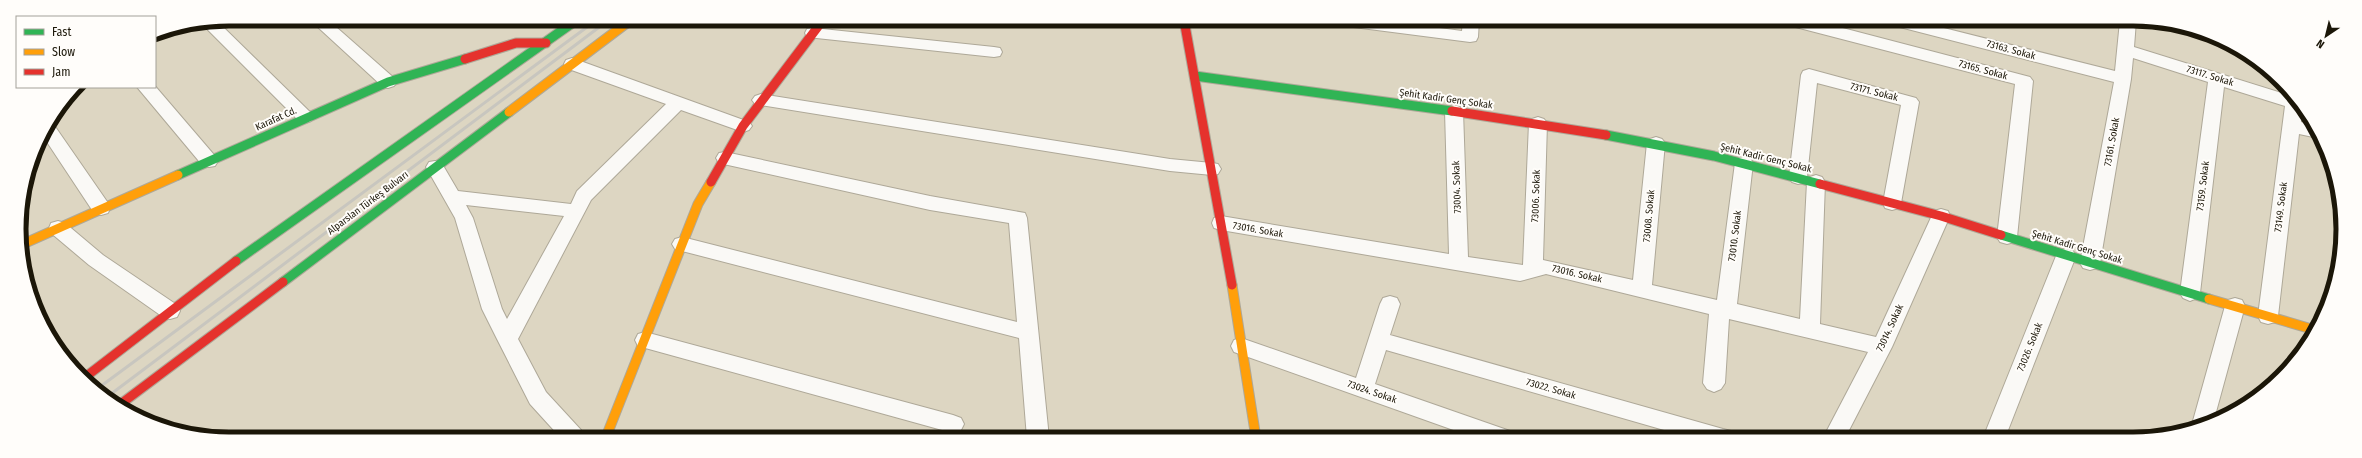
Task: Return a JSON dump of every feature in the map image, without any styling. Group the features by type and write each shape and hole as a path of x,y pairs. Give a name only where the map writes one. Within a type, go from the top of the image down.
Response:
{"main road":[{"path":"88,375 222,271 569,26"},
{"name":"Alparslan Türkeş Bulvarı","path":"123,402 623,26"},
{"path":"608,432 698,204 743,126 818,26"},
{"path":"1185,26 1222,223 1255,432"},
{"name":"Karafat Cd.","path":"26,243 305,117 388,82 516,43 546,43"},
{"name":"Şehit Kadir Genç Sokak","path":"1195,76 1538,122 1656,143 1744,163 1941,216 2066,256 2310,328"}],"street":[{"path":"325,26 388,82"},
{"path":"1385,26 1470,37 1471,26"},
{"name":"73165. Sokak","path":"1838,26 1854,28 2024,81 2007,237"},
{"name":"73163. Sokak","path":"1921,26 2123,79"},
{"name":"73161. Sokak","path":"2090,263 2123,79 2128,26"},
{"path":"213,27 305,117"},
{"path":"813,33 994,52"},
{"name":"73117. Sokak","path":"2126,50 2289,98"},
{"path":"572,64 743,126"},
{"name":"73171. Sokak","path":"1807,180 1808,76 1910,102 1892,203"},
{"name":"73159. Sokak","path":"2190,293 2217,78"},
{"path":"147,88 209,161"},
{"path":"762,100 1170,165 1212,169"},
{"path":"507,339 584,196 679,102"},
{"name":"73149. Sokak","path":"2268,316 2294,105"},
{"name":"73004. Sokak","path":"1454,111 1459,263"},
{"name":"73006. Sokak","path":"1533,270 1538,122"},
{"path":"2291,125 2311,132"},
{"path":"50,132 100,208"},
{"name":"73008. Sokak","path":"1642,290 1656,143"},
{"path":"725,158 930,203 1018,218 1037,432"},
{"name":"73010. Sokak","path":"1714,383 1744,163"},
{"path":"435,167 464,218 492,309 507,339 538,398 568,432"},
{"path":"1807,180 1810,330"},
{"path":"452,197 576,211"},
{"name":"73014. Sokak","path":"1837,432 1882,347 1941,216"},
{"name":"73016. Sokak","path":"1222,223 1520,273 1546,267 1882,347"},
{"path":"58,228 96,260 170,311"},
{"path":"682,244 1029,333"},
{"name":"73026. Sokak","path":"2000,432 2066,256"},
{"path":"1363,389 1380,340 1390,304"},
{"path":"2203,420 2235,306"},
{"path":"644,340 953,424"},
{"name":"73022. Sokak","path":"1380,340 1702,432"},
{"name":"73024. Sokak","path":"1241,346 1485,432"}],"railway":[{"path":"101,386 589,26"},
{"path":"111,394 601,26"}],"traffic: fast":[{"path":"236,261 568,26"},
{"path":"178,175 388,82 465,59"},
{"path":"1195,76 1452,111"},
{"path":"283,282 509,112"},
{"path":"1606,135 1714,156 1820,184"},
{"path":"2001,235 2209,299"}],"traffic: slow":[{"path":"509,112 623,26"},
{"path":"26,243 178,175"},
{"path":"608,432 698,204 711,182"},
{"path":"1232,285 1255,432"},
{"path":"2209,299 2310,328"}],"traffic: jam":[{"path":"711,182 743,126 818,26"},
{"path":"1185,26 1232,285"},
{"path":"465,59 516,43 546,43"},
{"path":"1452,111 1606,135"},
{"path":"1820,184 1941,216 2001,235"},
{"path":"88,375 236,261"},
{"path":"123,402 283,282"}]}
